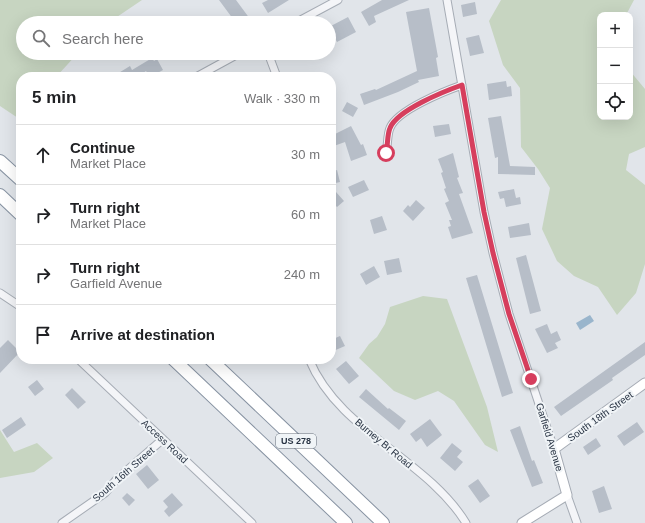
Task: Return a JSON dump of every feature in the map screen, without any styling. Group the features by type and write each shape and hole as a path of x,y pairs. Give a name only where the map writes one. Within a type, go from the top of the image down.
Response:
{"highway":[{"path":"0,160 16,175"},
{"path":"0,195 16,210"},
{"name":"US 278","path":"178,364 346,523"},
{"name":"US 278","path":"215,364 383,523"}],"street":[{"path":"308,16 338,0"},
{"name":"Garfield Avenue","path":"447,0 484,212 493,253 509,314 577,523"},
{"path":"205,72 227,60"},
{"path":"271,60 275,72"},
{"path":"386,153 390,128 395,121 421,102 462,85"},
{"path":"0,293 16,303"},
{"name":"Access Road","path":"83,364 252,523"},
{"name":"Burney Br Road","path":"312,364 331,397 391,452 434,484 466,523"},
{"name":"South 18th Street","path":"554,449 645,383"},
{"name":"South 16th Street","path":"62,523 105,493 116,480 163,439"},
{"path":"522,523 567,495"}],"green space":[{"path":"0,0 142,0 118,16 16,16 16,60 72,60 61,72 16,72 16,117 0,106"},
{"path":"501,0 634,0 628,12 597,12 597,120 633,120 633,75 645,89 645,147 629,154 626,170 645,185 645,264 636,293 617,315 598,287 574,276 557,261 542,229 550,188 521,147 520,88 503,65 489,21"},
{"path":"423,296 447,299 487,407 498,452 485,445 454,401 438,391 415,400 394,391 359,358 369,344 377,337 385,324 390,307"},
{"path":"0,430 14,452 37,443 53,458 34,472 0,478"}],"water":[{"path":"590,315 594,321 580,330 576,323"}],"building":[{"path":"219,0 236,0 248,16 231,16"},
{"path":"268,0 289,0 268,13 262,3"},
{"path":"382,0 409,0 374,16 376,22 369,26 361,12"},
{"path":"475,2 477,14 463,17 461,5"},
{"path":"429,8 438,57 436,58 439,76 418,80 419,82 398,92 364,105 360,94 375,89 376,90 417,71 406,12"},
{"path":"348,17 356,32 337,42 336,23"},
{"path":"479,35 484,53 470,56 466,38"},
{"path":"149,60 158,60 163,70 159,72 120,72 130,66 132,70"},
{"path":"506,81 507,87 511,86 512,96 489,100 487,84"},
{"path":"347,102 358,108 353,117 342,111"},
{"path":"501,116 510,166 535,167 535,175 498,174 498,157 495,158 488,118"},
{"path":"449,124 451,134 435,137 433,126"},
{"path":"351,126 361,145 363,144 367,155 351,161 345,142 336,145 336,134"},
{"path":"453,153 459,177 457,178 463,193 459,194 473,233 452,239 448,227 451,226 449,220 452,220 445,203 449,201 444,189 446,188 441,173 443,172 438,159"},
{"path":"336,170 340,182 336,183"},
{"path":"364,180 369,190 353,197 348,187"},
{"path":"514,189 516,198 520,197 521,204 506,207 504,198 500,199 498,192"},
{"path":"336,192 344,201 337,207 336,206"},
{"path":"416,200 425,208 413,221 403,211 408,205 410,207"},
{"path":"382,216 387,230 374,234 370,220"},
{"path":"529,223 531,235 510,238 508,227"},
{"path":"526,255 541,311 530,314 516,258"},
{"path":"399,258 402,272 387,275 384,261"},
{"path":"374,266 380,277 366,285 360,274"},
{"path":"477,275 513,393 502,397 466,278"},
{"path":"547,324 551,334 557,331 561,340 555,343 558,348 547,353 535,329"},
{"path":"340,336 345,346 336,350 336,338"},
{"path":"8,340 16,348 16,356 0,373 0,348"},
{"path":"645,342 645,355 612,378 613,380 561,416 554,407"},
{"path":"346,361 359,376 349,384 336,369"},
{"path":"37,380 44,389 35,396 28,387"},
{"path":"72,388 86,402 78,409 65,395"},
{"path":"366,389 388,409 389,408 406,421 399,430 359,397"},
{"path":"21,417 26,425 7,438 2,430"},
{"path":"430,419 442,435 427,447 421,438 416,442 410,434"},
{"path":"637,422 644,432 624,446 617,436"},
{"path":"520,426 532,461 534,460 543,483 532,487 510,430"},
{"path":"596,438 601,446 588,455 583,447"},
{"path":"452,443 462,451 457,457 463,462 455,471 440,458"},
{"path":"147,465 159,480 148,489 136,474"},
{"path":"478,479 490,496 480,503 468,486"},
{"path":"604,486 612,509 599,513 592,491"},
{"path":"127,493 135,500 129,506 122,498"},
{"path":"172,493 183,505 169,517 164,511 168,507 163,501"}],"route":[{"path":"386,153 389,143 390,128 395,121 421,102 462,85 484,212 493,253 509,314 531,379"}]}
